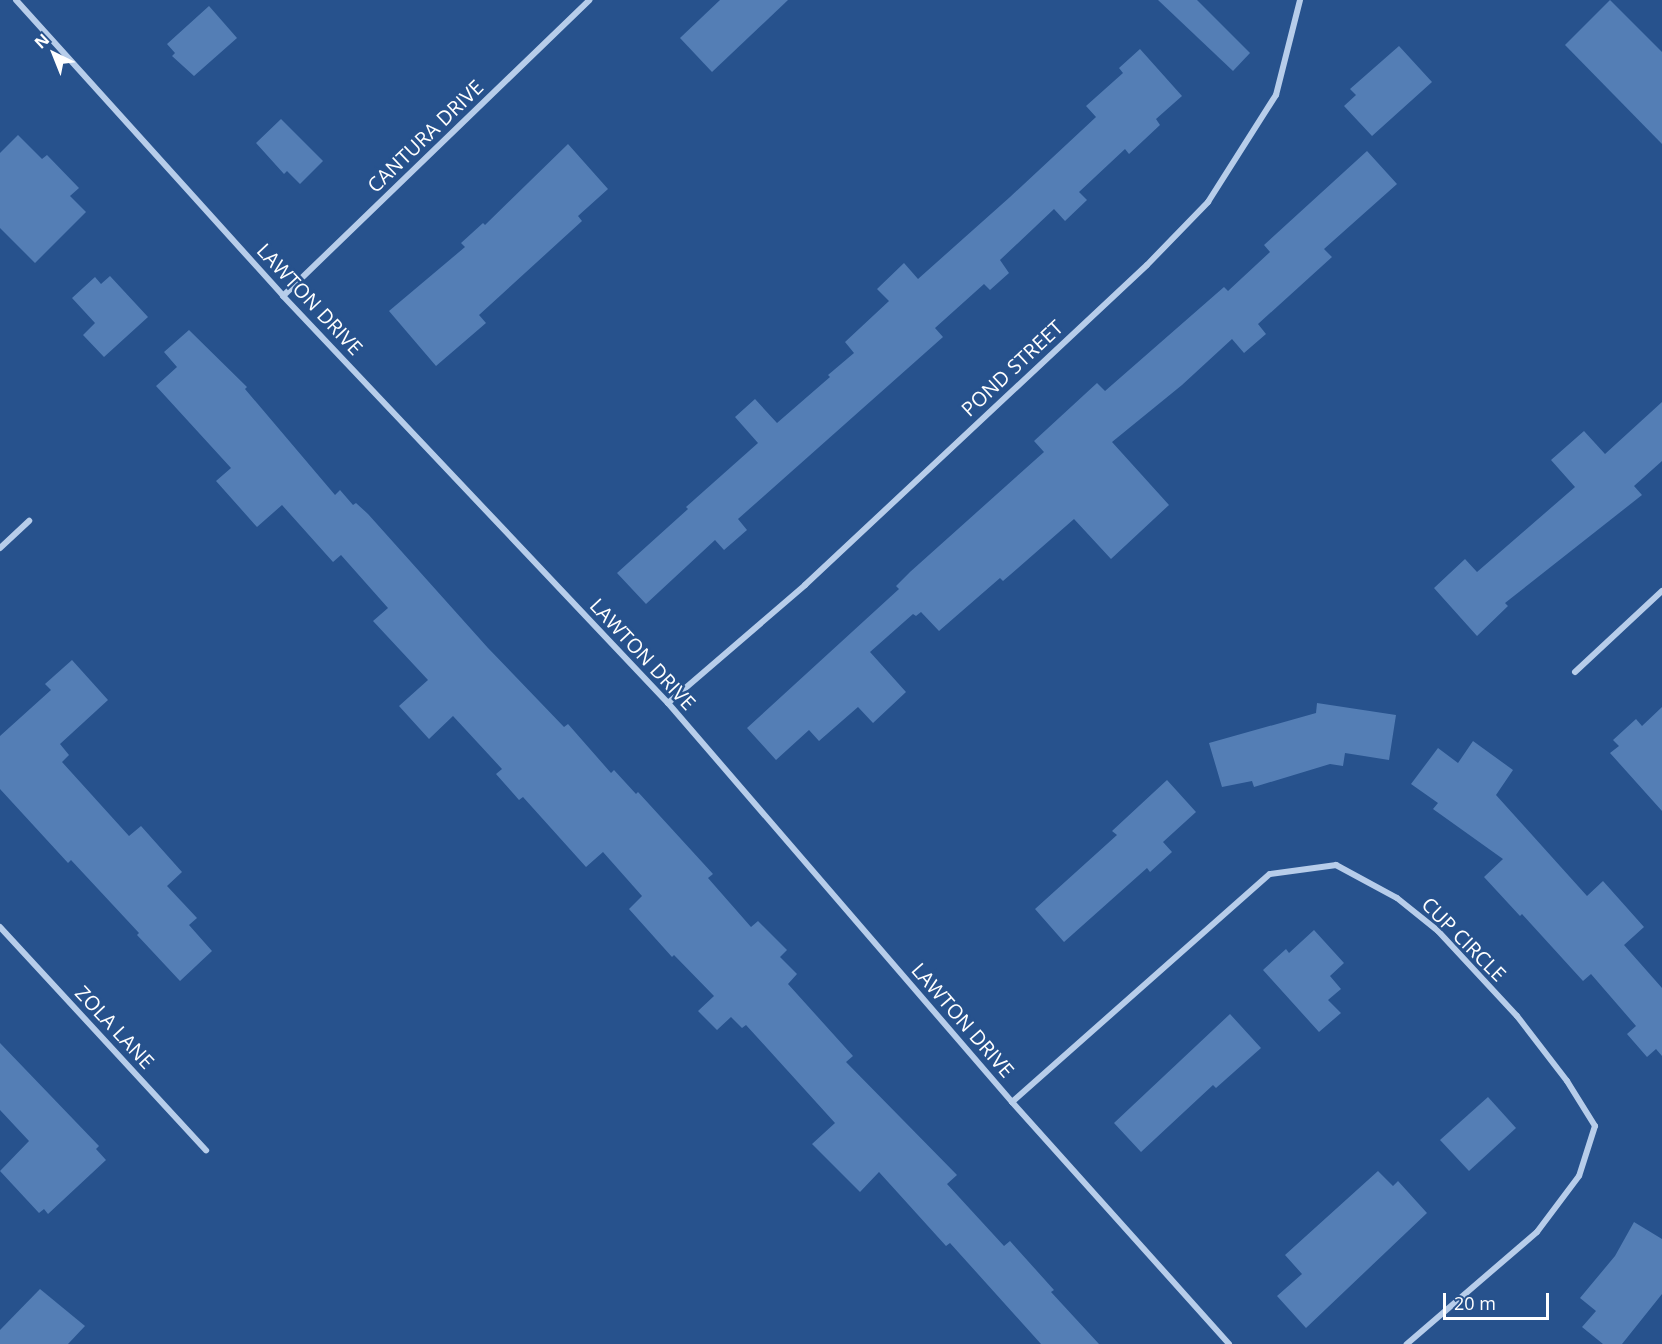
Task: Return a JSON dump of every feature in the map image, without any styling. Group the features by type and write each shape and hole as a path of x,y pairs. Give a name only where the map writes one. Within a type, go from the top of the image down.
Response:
{"street":[{"name":"LAWTON DRIVE","path":"16,0 283,296 668,703 1012,1102 1229,1344"},
{"name":"CANTURA DRIVE","path":"283,296 590,0"},
{"name":"POND STREET","path":"668,703 805,585 1147,265 1208,202 1276,95 1300,0"},
{"path":"0,548 29,521"},
{"path":"1575,672 1662,591"},
{"name":"CUP CIRCLE","path":"1012,1102 1270,874 1336,865 1397,898 1438,931 1517,1016 1567,1081 1595,1126 1579,1176 1538,1232 1407,1344"},
{"name":"ZOLA LANE","path":"0,927 206,1150"}],"building":[{"path":"720,0 788,0 712,72 680,38"},
{"path":"1158,0 1197,0 1250,53 1233,71"},
{"path":"1610,0 1662,52 1662,144 1565,45"},
{"path":"209,6 237,38 194,76 172,56 175,53 167,44"},
{"path":"1399,46 1432,82 1372,136 1344,106 1356,95 1350,89"},
{"path":"1140,49 1182,96 1156,119 1160,125 1129,154 1125,149 1079,192 1087,200 1065,221 1054,209 1000,260 1009,273 990,290 984,284 935,328 943,337 738,519 747,530 724,550 715,540 646,604 617,573 758,443 735,417 755,399 777,423 830,377 828,375 854,353 845,342 889,301 877,289 904,263 918,279 1010,197 1096,117 1086,106 1123,73 1119,68"},
{"path":"281,119 323,161 300,184 287,171 284,174 256,143"},
{"path":"18,135 42,159 47,155 79,188 70,196 86,212 35,263 0,228 0,153"},
{"path":"568,144 608,189 578,216 582,221 479,315 486,323 436,366 389,311 465,247 461,243 483,223 485,225"},
{"path":"1367,151 1397,184 1324,249 1332,257 1258,324 1266,334 1244,353 1232,339 1182,385 1112,442 1169,505 1111,559 1074,519 1003,581 1000,578 939,631 921,612 916,616 913,614 870,652 906,692 873,723 858,707 819,741 809,730 776,760 747,728 899,589 896,586 910,572 1044,452 1034,441 1097,383 1105,391 1224,287 1228,291 1270,252 1264,245"},
{"path":"110,276 148,317 104,357 83,335 95,323 72,298 95,277 101,284"},
{"path":"189,330 247,387 245,389 335,495 340,490 353,505 356,503 368,514 488,648 564,727 568,724 611,773 614,770 636,794 638,792 713,874 708,878 751,927 758,921 787,950 780,957 797,974 788,984 853,1056 846,1062 957,1175 947,1184 1004,1246 1010,1241 1054,1290 1051,1292 1099,1344 1041,1344 950,1243 946,1246 879,1172 860,1192 812,1144 835,1123 746,1025 742,1028 731,1017 717,1030 698,1011 714,996 674,955 672,957 629,909 642,896 603,852 586,867 523,797 519,800 496,774 502,769 453,716 429,739 399,706 428,680 373,621 388,608 341,555 333,562 282,505 257,527 216,481 231,468 156,386 177,367 164,352"},
{"path":"1662,402 1662,461 1634,486 1642,495 1505,603 1508,606 1477,636 1434,588 1465,559 1477,572 1575,487 1551,460 1584,431 1605,454"},
{"path":"72,660 108,700 60,744 69,755 62,762 129,836 141,826 182,872 167,886 197,918 189,925 212,951 180,981 71,860 68,863 0,789 0,736 51,690 45,684"},
{"path":"1317,703 1396,715 1389,760 1345,753 1343,766 1330,764 1254,787 1252,781 1222,787 1209,743 1316,713"},
{"path":"1662,707 1662,811 1610,753 1619,746 1613,740 1636,719 1642,726"},
{"path":"1473,741 1513,770 1496,795 1587,896 1603,881 1644,927 1624,945 1662,988 1662,1056 1656,1049 1647,1057 1627,1034 1636,1026 1591,974 1583,981 1522,914 1520,916 1484,877 1503,859 1433,809 1438,803 1411,784 1438,748 1458,763"},
{"path":"1167,780 1196,812 1163,842 1172,852 1150,872 1147,868 1064,942 1035,909 1117,835 1112,831"},
{"path":"1314,930 1344,963 1330,976 1341,989 1328,1000 1341,1013 1319,1032 1263,970 1286,949 1289,953"},
{"path":"1230,1014 1261,1048 1216,1088 1213,1085 1141,1152 1114,1123"},
{"path":"0,1043 99,1146 96,1149 106,1160 48,1214 44,1209 39,1213 0,1171 29,1141 0,1110"},
{"path":"1488,1097 1516,1128 1469,1171 1440,1140"},
{"path":"1378,1171 1393,1186 1398,1181 1427,1213 1306,1328 1277,1296 1302,1274 1285,1255"},
{"path":"1634,1222 1662,1239 1662,1294 1622,1344 1603,1344 1582,1327 1596,1311 1580,1298 1615,1256"},
{"path":"40,1289 85,1326 68,1344 0,1344 0,1330"}]}
